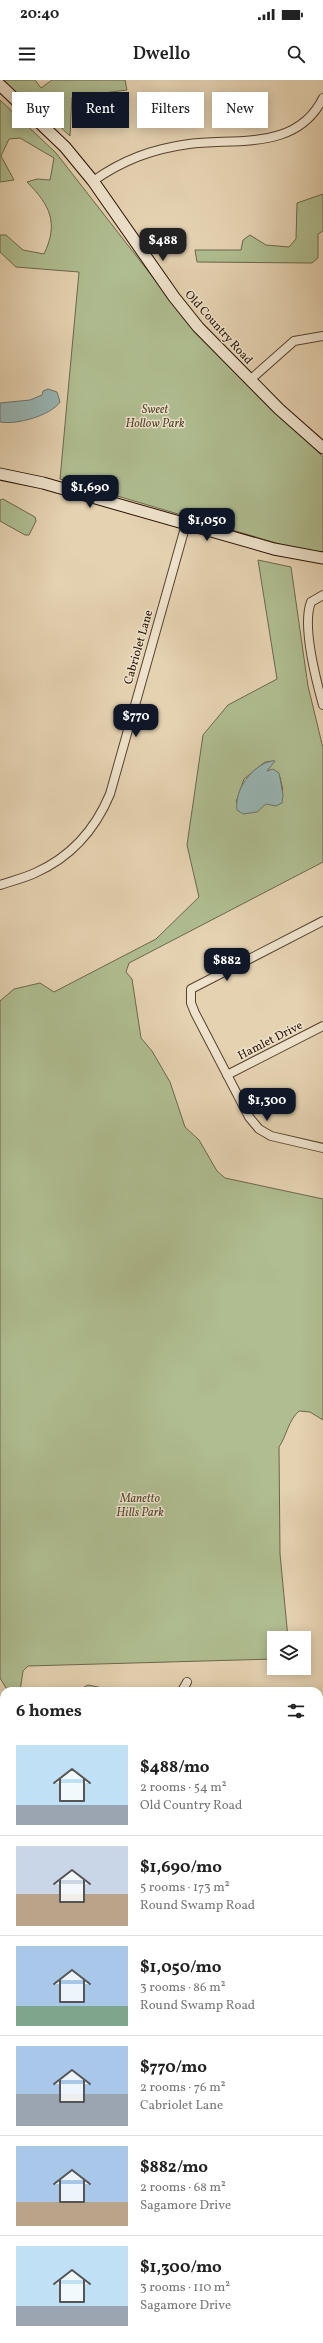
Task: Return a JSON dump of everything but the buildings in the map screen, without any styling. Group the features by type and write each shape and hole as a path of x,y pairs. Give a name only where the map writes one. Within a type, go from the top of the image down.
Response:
{"main road":[{"name":"Old Country Road","path":"0,85 65,147 93,181 174,298 198,327 250,380 323,448"},
{"path":"0,474 42,483 274,549 323,558"}],"street":[{"path":"93,181 125,161 156,151 189,144 260,141 279,136 300,125 318,107 323,98"},
{"path":"250,380 294,341 323,336"},
{"name":"Cabriolet Lane","path":"0,885 34,874 54,863 71,851 100,817 110,794 186,524"},
{"path":"323,595 311,602 308,613 314,668 323,705"},
{"path":"323,921 190,989 191,1003 249,1117 259,1129 271,1136 323,1148"},
{"name":"Hamlet Drive","path":"227,1075 323,1026"},
{"path":"184,1687 187,1682"}],"green space":[{"path":"3,80 35,80 41,88 52,80 125,80 127,90 111,92 72,92 70,136 61,128 64,128 64,92 16,92 7,86"},
{"name":"Sweet Hollow Park","path":"0,100 12,111 12,128 30,128 56,153 194,330 323,457 323,552 303,551 60,479 79,272 16,267 0,252 0,235 6,235 23,250 44,254 49,243 51,233 50,215 35,190 27,182 37,179 50,180 54,158 20,138 9,139 1,156 14,180 0,182"},
{"path":"323,194 323,231 318,234 318,258 312,263 197,262 195,250 241,250 243,240 250,235 266,245 289,247 296,239 297,203"},
{"path":"3,499 35,517 36,521 29,535 25,535 0,521 0,500"},
{"name":"Manetto Hills Park","path":"258,560 291,567 308,686 323,748 323,862 129,963 126,972 132,979 141,1038 152,1051 170,1082 185,1127 199,1140 217,1171 225,1178 323,1199 323,1420 310,1412 299,1411 292,1419 279,1447 280,1554 287,1631 267,1631 267,1659 28,1666 23,1671 21,1687 6,1687 0,1678 0,1001 14,989 40,983 54,992 156,939 199,897 187,845 203,735 228,705 277,679","holes":["274,761 267,771 280,777 283,790 270,803 236,802 244,779 265,762"]},
{"path":"88,1685 98,1687 84,1687"}],"water":[{"path":"48,389 57,392 60,402 55,407 41,415 23,421 7,423 0,422 0,403 30,400 42,395 43,391"},
{"path":"275,761 267,771 273,769 279,773 283,795 282,803 276,806 266,804 257,812 243,814 237,810 238,794 241,787 251,773 265,763"}]}
